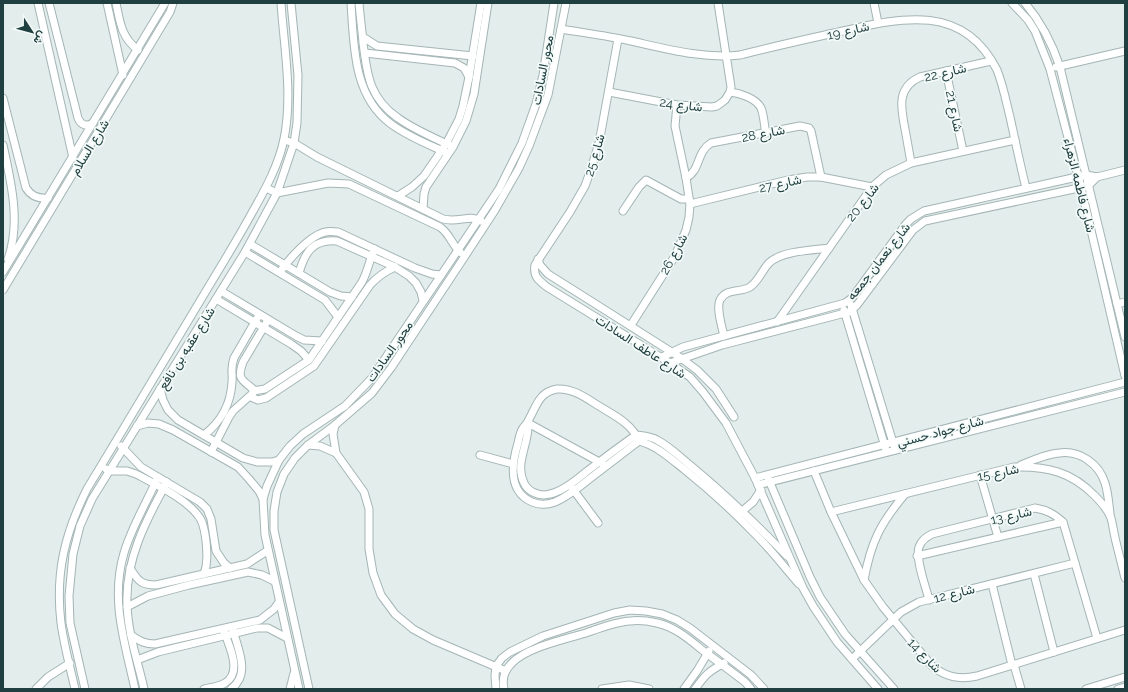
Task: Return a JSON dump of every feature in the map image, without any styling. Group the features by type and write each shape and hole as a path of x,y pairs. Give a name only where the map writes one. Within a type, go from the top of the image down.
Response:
{"street":[{"path":"38,3 73,158"},
{"path":"49,3 78,118 82,124 85,125 89,126 93,123"},
{"path":"107,3 123,75"},
{"path":"116,3 124,35 138,50"},
{"name":"شارع السلام","path":"3,271 73,158 165,3"},
{"name":"شارع السلام","path":"3,290 170,12 173,3"},
{"name":"شارع عقبه بن نافع","path":"75,689 61,624 59,601 63,554 68,532 76,510 100,466 236,242 266,188 284,140 287,120 287,74 281,3"},
{"name":"شارع عقبه بن نافع","path":"85,689 70,623 69,596 73,554 80,526 89,505 109,471 250,244 277,192 294,143 297,123 298,75 291,3"},
{"path":"351,3 357,67 362,86 371,104 395,127 445,152"},
{"path":"359,3 367,73 370,83 383,106 396,118 450,146"},
{"path":"450,146 464,106 481,3"},
{"path":"398,196 418,182 450,146 466,121 471,107 488,3"},
{"name":"محور السادات","path":"299,689 267,551 263,517 263,499 270,479 279,460 290,446 303,434 345,406 359,392 383,362 499,189 513,164 530,123 543,75 554,3"},
{"name":"محور السادات","path":"307,688 274,530 276,498 284,474 294,458 308,445 372,393 391,368 486,224 519,168 537,126 548,95 566,3"},
{"path":"718,3 725,57 731,87 730,92 741,95 758,103 761,108 766,133"},
{"path":"874,3 878,23"},
{"name":"شارع فاطمه الزهراء","path":"1012,3 1028,20 1035,31 1050,69 1082,176"},
{"name":"شارع فاطمه الزهراء","path":"1025,3 1048,35 1060,67 1125,376"},
{"name":"شارع 19","path":"561,29 618,38 691,54 725,57 740,55 878,23 908,18 923,18 951,24 972,37 982,48 991,60 1001,81 1026,188"},
{"path":"363,37 376,46 473,56"},
{"name":"شارع 25","path":"538,259 570,212 585,186 597,150 618,38"},
{"path":"1050,69 1125,51"},
{"path":"364,53 455,63 464,68 469,77"},
{"name":"شارع 22","path":"911,163 901,106 903,94 910,83 915,79 991,60"},
{"name":"شارع 21","path":"946,71 964,151"},
{"name":"شارع 24","path":"609,92 678,105 712,107 721,104 730,92"},
{"path":"3,98 26,188 28,192 35,197 48,198"},
{"name":"شارع 26","path":"631,325 681,244 689,217 689,201 686,178 675,126 678,105"},
{"name":"شارع 28","path":"686,178 693,173 702,151 711,143 800,126 809,128 813,135 821,177"},
{"path":"284,140 294,143 317,157 447,220 459,221 471,218 478,219 486,224"},
{"name":"شارع 20","path":"777,322 872,187 890,173 911,163 1015,140"},
{"path":"3,145 13,192 14,208 12,240 9,256 3,271 12,276"},
{"path":"423,209 426,187 445,152"},
{"name":"شارع نعمان جمعه","path":"662,357 683,347 841,305 849,301 911,219 924,211 981,197 1082,176 1097,177 1125,170"},
{"name":"شارع 27","path":"689,201 806,177 821,177 872,187"},
{"path":"1084,186 1097,177"},
{"path":"623,211 639,187 646,180 681,199 689,201"},
{"path":"266,188 277,192 328,183 349,184 440,227 447,233 458,250 465,256"},
{"name":"شارع فاطمه الزهراء","path":"1084,186 1125,337"},
{"name":"شارع نعمان جمعه","path":"670,363 722,345 846,313 853,309 918,224 932,218 1084,186"},
{"path":"1006,192 1010,198 1010,202"},
{"path":"981,197 981,201 985,207"},
{"path":"280,272 314,236 325,232 338,232 423,272 441,275"},
{"path":"299,273 310,249 318,243 327,240 337,241 395,267 409,276 416,283 421,292 423,301"},
{"path":"250,244 330,292 341,296 352,297"},
{"path":"724,336 718,306 719,300 723,296 728,292 744,290 749,287 754,283 769,262 776,258 794,253 829,248"},
{"path":"211,452 229,417 239,406 252,394 265,389 309,360 366,274 371,256 375,249"},
{"path":"245,252 325,300 338,317"},
{"name":"شارع عاطف السادات","path":"538,259 540,265 548,274 631,325 698,370 716,389 734,417"},
{"name":"شارع عاطف السادات","path":"538,259 534,271 540,282 662,357 690,377 703,392 722,418 758,485 803,588 824,625 878,689"},
{"path":"268,320 243,362 240,374 245,384 251,388 252,394 258,400 266,398 314,366 370,286 385,271 395,267"},
{"path":"221,291 259,315 304,340 322,341"},
{"path":"216,299 291,344 301,351 309,360"},
{"path":"849,301 853,309 896,450"},
{"path":"1117,304 1125,302"},
{"path":"841,305 846,313 886,449"},
{"path":"204,435 219,421 226,407 230,398 233,380 231,371 234,358 259,315"},
{"path":"690,377 698,370"},
{"path":"233,380 242,379"},
{"name":"شارع جواد حسني","path":"768,479 814,471 886,449 893,443 1125,382"},
{"path":"160,389 163,400 173,416 178,420 243,458 257,462 272,462 279,460"},
{"path":"637,438 606,466 574,491 556,502 536,504 520,494 516,485 513,476 512,464 522,429 528,423 536,403 545,394 557,389 569,390 581,395 623,420 630,426 637,438 663,452 702,484 757,536 803,588"},
{"name":"شارع جواد حسني","path":"758,485 768,479 886,449 896,450 1125,392"},
{"path":"528,423 606,466"},
{"path":"528,423 529,431 521,460 521,468 524,483 528,489 535,494 551,494 569,484 599,462 637,438 647,436 666,446 743,510 791,560"},
{"path":"137,426 159,424 170,428 238,467 249,478 263,499"},
{"path":"335,424 333,434 336,453 364,492 369,508 369,550 373,573 381,595 395,614 413,629 433,640 506,671"},
{"path":"115,442 123,448 141,467 200,502 207,509 211,519 216,550 230,568"},
{"path":"308,445 320,446 336,453"},
{"path":"1014,467 1061,452 1080,455 1089,460 1102,475 1106,484 1111,518"},
{"path":"480,455 512,464"},
{"path":"100,466 109,471 128,471 136,474 188,504 196,512 202,520 205,530 207,551 204,574"},
{"name":"شارع 15","path":"831,512 1014,467 1037,467 1049,469 1071,477 1081,483 1098,498 1111,518 1125,578"},
{"name":"شارع 14","path":"814,471 831,512 864,580 893,620 932,666 939,672 957,678 967,678 1125,630"},
{"path":"980,475 998,537"},
{"path":"135,689 120,621 118,604 120,570 130,537 158,477"},
{"path":"768,479 820,597 841,628 894,689"},
{"path":"144,689 131,634 127,607 127,593 130,568 138,541 167,482"},
{"path":"569,484 598,523"},
{"path":"737,516 753,502 758,485"},
{"path":"864,580 869,556 877,533 890,512 905,493"},
{"name":"شارع 13","path":"918,556 919,547 924,539 932,534 1035,508 1050,512 1063,522"},
{"path":"929,600 918,556 1063,522 1097,638"},
{"path":"1117,546 1125,544"},
{"path":"127,607 148,596 217,575 230,568 247,564 267,551"},
{"name":"شارع 12","path":"852,659 909,607 929,600 1075,563"},
{"path":"130,568 140,582 148,585 156,585 204,574 217,575 248,572 262,575 274,581"},
{"path":"1034,574 1054,652"},
{"path":"992,584 1013,665 1021,689"},
{"path":"233,630 260,620 274,609 279,602"},
{"path":"496,689 496,666 502,658 510,652 543,636 614,613 630,610 662,614 677,620 731,659 751,675 764,689"},
{"path":"504,689 503,677 506,671 517,659 547,645 615,623 630,620 644,620 672,628 722,664 745,682 751,689"},
{"path":"131,634 146,644 155,644 233,630 261,627 268,628 287,638"},
{"path":"231,689 236,686 242,671 242,663 233,630"},
{"path":"137,660 224,632"},
{"path":"204,689 226,683 234,670 234,663 224,632"},
{"path":"684,689 708,654 712,645"},
{"path":"695,689 704,676 731,659"},
{"path":"36,689 48,677 70,663"},
{"path":"290,689 295,671"},
{"path":"1086,689 1125,677"},
{"path":"602,689 630,685 649,689"},
{"path":"1118,689 1125,687"}]}
